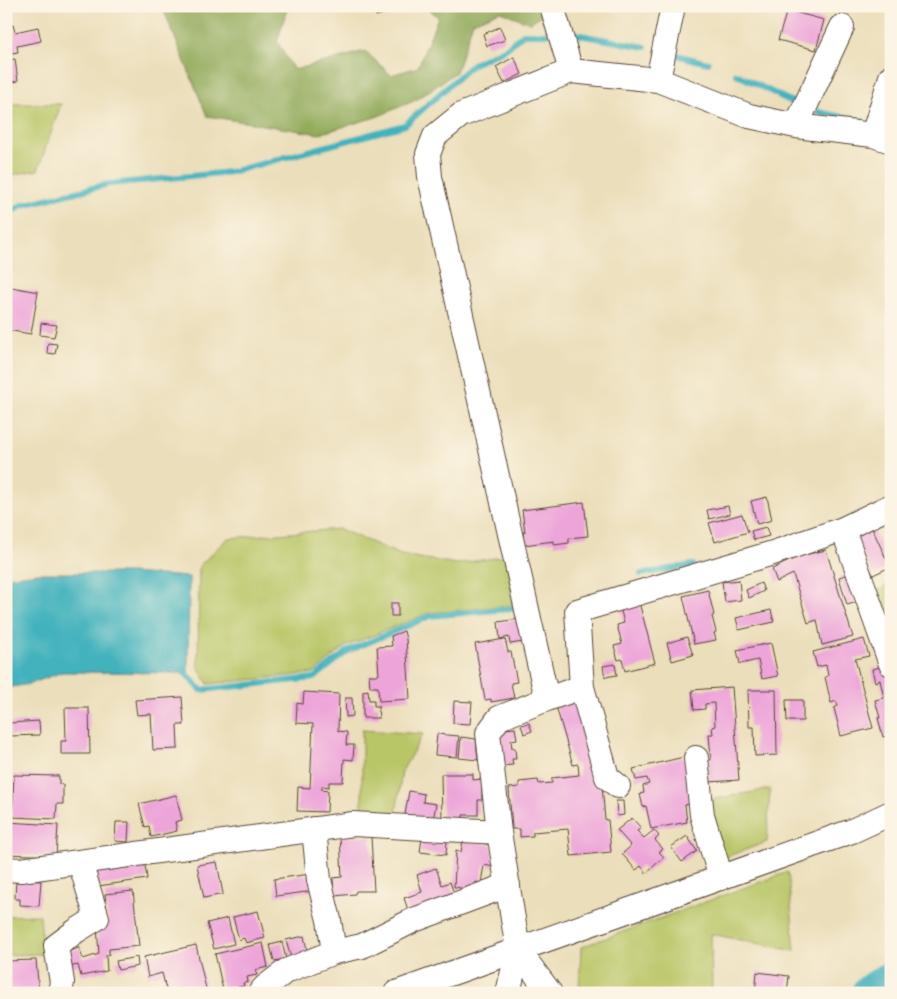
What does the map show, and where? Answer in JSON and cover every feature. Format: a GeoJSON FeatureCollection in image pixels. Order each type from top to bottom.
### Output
{"type":"FeatureCollection","features":[{"type":"Feature","properties":{"kind":"street"},"geometry":{"type":"LineString","coordinates":[[552,6],[571,71]]}},
{"type":"Feature","properties":{"kind":"street"},"geometry":{"type":"LineString","coordinates":[[658,80],[672,6]]}},
{"type":"Feature","properties":{"kind":"street"},"geometry":{"type":"LineString","coordinates":[[796,126],[842,27]]}},
{"type":"Feature","properties":{"kind":"street"},"geometry":{"type":"LineString","coordinates":[[547,699],[430,177],[428,154],[435,136],[461,115],[571,71],[658,80],[749,116],[796,126],[882,138],[891,77]]}},
{"type":"Feature","properties":{"kind":"street"},"geometry":{"type":"LineString","coordinates":[[618,786],[607,777],[582,687],[577,611],[773,553],[843,529],[891,506]]}},
{"type":"Feature","properties":{"kind":"street"},"geometry":{"type":"LineString","coordinates":[[843,529],[891,664]]}},
{"type":"Feature","properties":{"kind":"street"},"geometry":{"type":"LineString","coordinates":[[508,993],[518,950],[499,832],[488,733],[499,718],[582,687]]}},
{"type":"Feature","properties":{"kind":"street"},"geometry":{"type":"LineString","coordinates":[[696,758],[702,815],[721,878]]}},
{"type":"Feature","properties":{"kind":"street"},"geometry":{"type":"LineString","coordinates":[[396,993],[852,831],[891,813]]}},
{"type":"Feature","properties":{"kind":"street"},"geometry":{"type":"LineString","coordinates":[[6,869],[21,870],[353,824],[499,832]]}},
{"type":"Feature","properties":{"kind":"street"},"geometry":{"type":"LineString","coordinates":[[314,829],[319,880],[329,920],[334,952]]}},
{"type":"Feature","properties":{"kind":"street"},"geometry":{"type":"LineString","coordinates":[[60,993],[62,982],[56,946],[97,918],[80,862]]}},
{"type":"Feature","properties":{"kind":"street"},"geometry":{"type":"LineString","coordinates":[[260,993],[265,987],[286,972],[334,952],[362,946],[414,920],[508,884]]}},
{"type":"Feature","properties":{"kind":"street"},"geometry":{"type":"LineString","coordinates":[[518,950],[550,993]]}},
{"type":"Feature","properties":{"kind":"green space"},"geometry":{"type":"Polygon","coordinates":[[[162,6],[288,6],[277,42],[294,70],[365,51],[391,75],[418,67],[438,17],[426,6],[542,6],[544,13],[530,23],[500,11],[473,22],[456,72],[416,100],[376,117],[319,134],[207,116],[162,6]]]}},
{"type":"Feature","properties":{"kind":"green space"},"geometry":{"type":"Polygon","coordinates":[[[6,104],[61,104],[38,170],[11,175],[6,183],[6,104]]]}},
{"type":"Feature","properties":{"kind":"green space"},"geometry":{"type":"Polygon","coordinates":[[[339,529],[401,555],[456,564],[507,556],[518,605],[429,613],[346,646],[314,673],[208,684],[198,667],[199,566],[228,538],[339,529]]]}},
{"type":"Feature","properties":{"kind":"green space"},"geometry":{"type":"Polygon","coordinates":[[[891,583],[891,633],[874,593],[891,583]]]}},
{"type":"Feature","properties":{"kind":"green space"},"geometry":{"type":"Polygon","coordinates":[[[362,730],[423,734],[402,771],[396,815],[362,810],[362,730]]]}},
{"type":"Feature","properties":{"kind":"green space"},"geometry":{"type":"Polygon","coordinates":[[[770,789],[767,842],[723,858],[709,800],[770,789]]]}},
{"type":"Feature","properties":{"kind":"green space"},"geometry":{"type":"Polygon","coordinates":[[[788,872],[795,951],[711,934],[712,993],[579,992],[581,947],[788,872]]]}},
{"type":"Feature","properties":{"kind":"green space"},"geometry":{"type":"Polygon","coordinates":[[[40,915],[43,954],[6,955],[6,916],[40,915]]]}},
{"type":"Feature","properties":{"kind":"water"},"geometry":{"type":"Polygon","coordinates":[[[38,573],[130,573],[189,577],[188,673],[62,672],[30,684],[6,688],[6,577],[38,573]]]}},
{"type":"Feature","properties":{"kind":"building"},"geometry":{"type":"Polygon","coordinates":[[[364,6],[394,6],[395,11],[376,16],[374,9],[366,12],[364,6]]]}},
{"type":"Feature","properties":{"kind":"building"},"geometry":{"type":"Polygon","coordinates":[[[787,10],[824,20],[816,50],[778,40],[787,10]]]}},
{"type":"Feature","properties":{"kind":"building"},"geometry":{"type":"Polygon","coordinates":[[[13,25],[15,32],[38,27],[41,41],[17,46],[18,52],[6,54],[6,27],[13,25]]]}},
{"type":"Feature","properties":{"kind":"building"},"geometry":{"type":"Polygon","coordinates":[[[500,27],[505,40],[487,46],[483,34],[500,27]]]}},
{"type":"Feature","properties":{"kind":"building"},"geometry":{"type":"Polygon","coordinates":[[[514,57],[522,74],[504,83],[496,67],[514,57]]]}},
{"type":"Feature","properties":{"kind":"building"},"geometry":{"type":"Polygon","coordinates":[[[15,59],[18,81],[6,83],[6,60],[15,59]]]}},
{"type":"Feature","properties":{"kind":"building"},"geometry":{"type":"Polygon","coordinates":[[[6,286],[38,292],[31,334],[6,330],[6,286]]]}},
{"type":"Feature","properties":{"kind":"building"},"geometry":{"type":"Polygon","coordinates":[[[41,323],[57,325],[54,337],[40,335],[41,323]]]}},
{"type":"Feature","properties":{"kind":"building"},"geometry":{"type":"Polygon","coordinates":[[[48,343],[57,344],[55,354],[47,353],[48,343]]]}},
{"type":"Feature","properties":{"kind":"building"},"geometry":{"type":"Polygon","coordinates":[[[767,497],[772,520],[757,524],[751,501],[767,497]]]}},
{"type":"Feature","properties":{"kind":"building"},"geometry":{"type":"Polygon","coordinates":[[[584,502],[588,536],[569,538],[569,543],[554,545],[554,541],[524,545],[523,532],[525,532],[522,510],[584,502]]]}},
{"type":"Feature","properties":{"kind":"building"},"geometry":{"type":"Polygon","coordinates":[[[728,506],[730,514],[709,519],[707,510],[728,506]]]}},
{"type":"Feature","properties":{"kind":"building"},"geometry":{"type":"Polygon","coordinates":[[[742,514],[748,532],[715,542],[709,523],[742,514]]]}},
{"type":"Feature","properties":{"kind":"building"},"geometry":{"type":"Polygon","coordinates":[[[871,526],[890,567],[873,575],[854,535],[871,526]]]}},
{"type":"Feature","properties":{"kind":"building"},"geometry":{"type":"Polygon","coordinates":[[[766,527],[769,536],[754,540],[751,531],[766,527]]]}},
{"type":"Feature","properties":{"kind":"building"},"geometry":{"type":"Polygon","coordinates":[[[826,550],[853,637],[822,645],[817,620],[808,623],[793,574],[777,582],[772,569],[800,556],[826,550]]]}},
{"type":"Feature","properties":{"kind":"building"},"geometry":{"type":"Polygon","coordinates":[[[853,573],[861,601],[847,605],[839,577],[853,573]]]}},
{"type":"Feature","properties":{"kind":"building"},"geometry":{"type":"Polygon","coordinates":[[[739,580],[741,600],[725,602],[722,582],[739,580]]]}},
{"type":"Feature","properties":{"kind":"building"},"geometry":{"type":"Polygon","coordinates":[[[761,583],[764,591],[749,598],[746,590],[761,583]]]}},
{"type":"Feature","properties":{"kind":"building"},"geometry":{"type":"Polygon","coordinates":[[[708,590],[714,615],[712,616],[716,640],[694,644],[683,596],[708,590]]]}},
{"type":"Feature","properties":{"kind":"building"},"geometry":{"type":"Polygon","coordinates":[[[639,602],[655,663],[625,671],[622,659],[618,660],[614,646],[622,644],[617,625],[624,623],[620,607],[639,602]]]}},
{"type":"Feature","properties":{"kind":"building"},"geometry":{"type":"Polygon","coordinates":[[[391,603],[398,603],[398,616],[391,616],[391,603]]]}},
{"type":"Feature","properties":{"kind":"building"},"geometry":{"type":"Polygon","coordinates":[[[771,610],[774,622],[739,630],[736,618],[771,610]]]}},
{"type":"Feature","properties":{"kind":"building"},"geometry":{"type":"Polygon","coordinates":[[[519,619],[523,642],[510,644],[509,637],[500,639],[498,622],[519,619]]]}},
{"type":"Feature","properties":{"kind":"building"},"geometry":{"type":"Polygon","coordinates":[[[404,631],[410,699],[379,701],[378,687],[370,687],[369,675],[379,675],[377,647],[392,646],[391,636],[404,631]]]}},
{"type":"Feature","properties":{"kind":"building"},"geometry":{"type":"Polygon","coordinates":[[[687,637],[693,655],[672,661],[667,643],[687,637]]]}},
{"type":"Feature","properties":{"kind":"building"},"geometry":{"type":"Polygon","coordinates":[[[505,639],[508,652],[511,652],[517,682],[511,683],[514,698],[491,702],[491,699],[485,700],[475,644],[505,639]]]}},
{"type":"Feature","properties":{"kind":"building"},"geometry":{"type":"Polygon","coordinates":[[[864,639],[869,656],[855,659],[873,728],[841,736],[834,708],[838,706],[836,701],[831,703],[825,677],[828,676],[826,665],[817,667],[813,652],[864,639]]]}},
{"type":"Feature","properties":{"kind":"building"},"geometry":{"type":"Polygon","coordinates":[[[771,643],[778,676],[762,679],[758,660],[740,664],[737,650],[771,643]]]}},
{"type":"Feature","properties":{"kind":"building"},"geometry":{"type":"Polygon","coordinates":[[[615,664],[617,675],[605,677],[603,666],[615,664]]]}},
{"type":"Feature","properties":{"kind":"building"},"geometry":{"type":"Polygon","coordinates":[[[885,666],[891,690],[891,735],[883,737],[875,700],[884,698],[880,680],[875,682],[872,669],[885,666]]]}},
{"type":"Feature","properties":{"kind":"building"},"geometry":{"type":"Polygon","coordinates":[[[732,687],[739,780],[709,782],[708,760],[711,760],[709,734],[713,734],[712,727],[715,726],[714,703],[705,704],[705,709],[694,710],[692,690],[732,687]]]}},
{"type":"Feature","properties":{"kind":"building"},"geometry":{"type":"Polygon","coordinates":[[[368,690],[369,700],[374,700],[374,706],[378,706],[379,718],[363,718],[363,691],[368,690]]]}},
{"type":"Feature","properties":{"kind":"building"},"geometry":{"type":"Polygon","coordinates":[[[748,690],[776,690],[777,755],[755,756],[754,727],[749,727],[748,690]]]}},
{"type":"Feature","properties":{"kind":"building"},"geometry":{"type":"Polygon","coordinates":[[[304,692],[339,694],[338,731],[347,732],[346,745],[354,745],[353,760],[344,759],[343,782],[329,782],[329,787],[322,786],[322,790],[328,791],[327,812],[297,811],[298,787],[310,788],[313,724],[296,723],[297,703],[303,704],[304,692]]]}},
{"type":"Feature","properties":{"kind":"building"},"geometry":{"type":"Polygon","coordinates":[[[182,697],[184,725],[177,725],[178,749],[153,750],[151,714],[137,715],[135,700],[182,697]]]}},
{"type":"Feature","properties":{"kind":"building"},"geometry":{"type":"Polygon","coordinates":[[[345,698],[352,698],[353,716],[346,717],[345,698]]]}},
{"type":"Feature","properties":{"kind":"building"},"geometry":{"type":"Polygon","coordinates":[[[577,699],[602,784],[605,820],[608,820],[611,852],[571,856],[568,829],[533,832],[533,836],[520,837],[520,829],[512,829],[509,788],[519,787],[519,782],[538,780],[539,784],[552,783],[552,778],[579,775],[578,764],[573,765],[556,706],[577,699]]]}},
{"type":"Feature","properties":{"kind":"building"},"geometry":{"type":"Polygon","coordinates":[[[786,700],[803,700],[803,721],[787,721],[786,700]]]}},
{"type":"Feature","properties":{"kind":"building"},"geometry":{"type":"Polygon","coordinates":[[[454,701],[472,702],[470,724],[453,723],[454,701]]]}},
{"type":"Feature","properties":{"kind":"building"},"geometry":{"type":"Polygon","coordinates":[[[65,708],[89,708],[90,754],[61,754],[61,741],[66,741],[65,708]]]}},
{"type":"Feature","properties":{"kind":"building"},"geometry":{"type":"Polygon","coordinates":[[[39,721],[40,735],[10,736],[10,723],[39,721]]]}},
{"type":"Feature","properties":{"kind":"building"},"geometry":{"type":"Polygon","coordinates":[[[529,723],[532,731],[524,734],[521,725],[529,723]]]}},
{"type":"Feature","properties":{"kind":"building"},"geometry":{"type":"Polygon","coordinates":[[[515,728],[517,739],[511,740],[512,748],[515,748],[516,759],[512,759],[513,765],[501,766],[498,737],[505,729],[515,728]]]}},
{"type":"Feature","properties":{"kind":"building"},"geometry":{"type":"Polygon","coordinates":[[[437,734],[459,736],[457,757],[435,755],[437,734]]]}},
{"type":"Feature","properties":{"kind":"building"},"geometry":{"type":"Polygon","coordinates":[[[461,737],[476,739],[478,760],[459,758],[461,737]]]}},
{"type":"Feature","properties":{"kind":"building"},"geometry":{"type":"Polygon","coordinates":[[[684,757],[689,775],[692,803],[685,805],[687,822],[651,829],[646,806],[643,807],[640,794],[644,793],[643,786],[649,784],[647,778],[636,780],[633,769],[684,757]]]}},
{"type":"Feature","properties":{"kind":"building"},"geometry":{"type":"Polygon","coordinates":[[[441,774],[473,774],[473,780],[482,779],[482,800],[478,800],[478,815],[463,815],[463,820],[442,820],[441,774]]]}},
{"type":"Feature","properties":{"kind":"building"},"geometry":{"type":"Polygon","coordinates":[[[14,775],[59,776],[59,784],[63,785],[63,804],[57,804],[56,819],[12,817],[14,775]]]}},
{"type":"Feature","properties":{"kind":"building"},"geometry":{"type":"Polygon","coordinates":[[[409,791],[424,794],[423,802],[436,804],[433,820],[405,815],[409,791]]]}},
{"type":"Feature","properties":{"kind":"building"},"geometry":{"type":"Polygon","coordinates":[[[176,795],[182,820],[175,822],[177,831],[151,837],[149,826],[145,827],[139,804],[176,795]]]}},
{"type":"Feature","properties":{"kind":"building"},"geometry":{"type":"Polygon","coordinates":[[[616,801],[623,801],[624,815],[617,816],[616,801]]]}},
{"type":"Feature","properties":{"kind":"building"},"geometry":{"type":"Polygon","coordinates":[[[632,818],[641,828],[637,831],[644,838],[654,830],[659,836],[655,840],[663,849],[659,852],[664,857],[646,873],[641,866],[636,870],[622,854],[631,846],[617,830],[632,818]]]}},
{"type":"Feature","properties":{"kind":"building"},"geometry":{"type":"Polygon","coordinates":[[[6,822],[58,825],[56,856],[6,854],[6,822]]]}},
{"type":"Feature","properties":{"kind":"building"},"geometry":{"type":"Polygon","coordinates":[[[116,822],[129,822],[128,842],[115,841],[116,822]]]}},
{"type":"Feature","properties":{"kind":"building"},"geometry":{"type":"Polygon","coordinates":[[[371,836],[374,891],[356,891],[355,894],[334,896],[333,878],[342,877],[340,837],[371,836]]]}},
{"type":"Feature","properties":{"kind":"building"},"geometry":{"type":"Polygon","coordinates":[[[687,836],[697,851],[682,862],[671,847],[687,836]]]}},
{"type":"Feature","properties":{"kind":"building"},"geometry":{"type":"Polygon","coordinates":[[[422,838],[447,841],[446,855],[420,852],[422,838]]]}},
{"type":"Feature","properties":{"kind":"building"},"geometry":{"type":"Polygon","coordinates":[[[463,840],[492,845],[494,867],[484,865],[481,883],[476,882],[475,890],[454,887],[456,851],[461,852],[463,840]]]}},
{"type":"Feature","properties":{"kind":"building"},"geometry":{"type":"Polygon","coordinates":[[[217,862],[223,894],[204,898],[197,865],[217,862]]]}},
{"type":"Feature","properties":{"kind":"building"},"geometry":{"type":"Polygon","coordinates":[[[145,865],[147,879],[98,886],[96,871],[145,865]]]}},
{"type":"Feature","properties":{"kind":"building"},"geometry":{"type":"Polygon","coordinates":[[[436,868],[442,885],[450,882],[455,896],[409,913],[404,898],[422,892],[417,875],[436,868]]]}},
{"type":"Feature","properties":{"kind":"building"},"geometry":{"type":"Polygon","coordinates":[[[311,874],[313,891],[276,896],[274,879],[311,874]]]}},
{"type":"Feature","properties":{"kind":"building"},"geometry":{"type":"Polygon","coordinates":[[[16,880],[41,881],[39,906],[20,905],[20,899],[15,899],[16,880]]]}},
{"type":"Feature","properties":{"kind":"building"},"geometry":{"type":"Polygon","coordinates":[[[133,891],[139,946],[109,949],[109,955],[106,955],[107,971],[81,976],[78,965],[69,967],[66,952],[79,948],[83,959],[99,954],[97,926],[108,924],[105,894],[133,891]]]}},
{"type":"Feature","properties":{"kind":"building"},"geometry":{"type":"Polygon","coordinates":[[[258,911],[265,938],[246,943],[244,938],[239,940],[233,917],[258,911]]]}},
{"type":"Feature","properties":{"kind":"building"},"geometry":{"type":"Polygon","coordinates":[[[228,918],[234,944],[214,949],[207,923],[228,918]]]}},
{"type":"Feature","properties":{"kind":"building"},"geometry":{"type":"Polygon","coordinates":[[[304,936],[308,954],[291,958],[286,940],[304,936]]]}},
{"type":"Feature","properties":{"kind":"building"},"geometry":{"type":"Polygon","coordinates":[[[282,942],[286,959],[274,961],[270,945],[282,942]]]}},
{"type":"Feature","properties":{"kind":"building"},"geometry":{"type":"Polygon","coordinates":[[[263,943],[268,967],[255,970],[257,975],[247,977],[248,982],[243,983],[244,986],[223,990],[215,954],[263,943]]]}},
{"type":"Feature","properties":{"kind":"building"},"geometry":{"type":"Polygon","coordinates":[[[196,945],[207,993],[167,993],[162,973],[148,977],[144,957],[196,945]]]}},
{"type":"Feature","properties":{"kind":"building"},"geometry":{"type":"Polygon","coordinates":[[[137,957],[138,966],[118,970],[116,961],[137,957]]]}},
{"type":"Feature","properties":{"kind":"building"},"geometry":{"type":"Polygon","coordinates":[[[36,960],[39,993],[6,993],[6,961],[36,960]]]}},
{"type":"Feature","properties":{"kind":"building"},"geometry":{"type":"Polygon","coordinates":[[[757,972],[789,976],[787,993],[755,993],[757,972]]]}},
{"type":"Feature","properties":{"kind":"waterway"},"geometry":{"type":"LineString","coordinates":[[6,219],[10,213],[22,205],[109,184],[231,172],[405,125],[473,64],[507,48],[523,34],[546,34]]}},
{"type":"Feature","properties":{"kind":"waterway"},"geometry":{"type":"LineString","coordinates":[[574,34],[645,47]]}},
{"type":"Feature","properties":{"kind":"waterway"},"geometry":{"type":"LineString","coordinates":[[676,55],[708,63]]}},
{"type":"Feature","properties":{"kind":"waterway"},"geometry":{"type":"LineString","coordinates":[[736,74],[794,103]]}},
{"type":"Feature","properties":{"kind":"waterway"},"geometry":{"type":"LineString","coordinates":[[818,112],[863,121]]}},
{"type":"Feature","properties":{"kind":"waterway"},"geometry":{"type":"LineString","coordinates":[[641,574],[693,565]]}},
{"type":"Feature","properties":{"kind":"waterway"},"geometry":{"type":"LineString","coordinates":[[180,667],[201,690],[314,678],[348,651],[430,616],[518,608]]}},
{"type":"Feature","properties":{"kind":"waterway"},"geometry":{"type":"LineString","coordinates":[[869,993],[891,979]]}}]}
